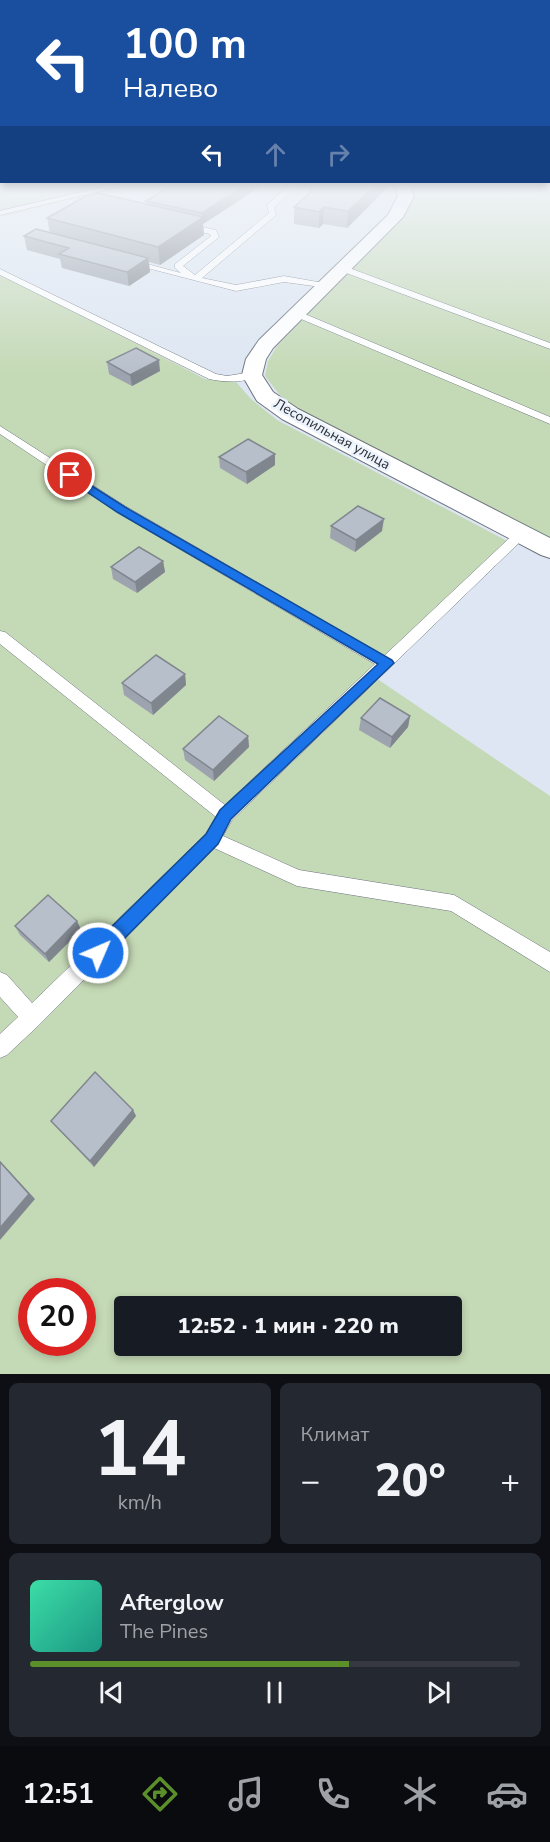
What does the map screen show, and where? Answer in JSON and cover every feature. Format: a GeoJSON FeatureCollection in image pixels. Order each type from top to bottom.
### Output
{"type":"FeatureCollection","features":[{"type":"Feature","properties":{"kind":"street"},"geometry":{"type":"LineString","coordinates":[[252,375],[256,359],[266,344],[365,247]]}},
{"type":"Feature","properties":{"kind":"street","name":"Лесопильная улица"},"geometry":{"type":"LineString","coordinates":[[252,375],[265,396],[290,414],[550,549]]}},
{"type":"Feature","properties":{"kind":"lane"},"geometry":{"type":"LineString","coordinates":[[195,279],[178,266],[201,247]]}},
{"type":"Feature","properties":{"kind":"lane"},"geometry":{"type":"LineString","coordinates":[[195,279],[234,247]]}},
{"type":"Feature","properties":{"kind":"lane"},"geometry":{"type":"LineString","coordinates":[[126,261],[236,288],[284,279],[326,286]]}},
{"type":"Feature","properties":{"kind":"lane"},"geometry":{"type":"LineString","coordinates":[[344,269],[550,346]]}},
{"type":"Feature","properties":{"kind":"lane"},"geometry":{"type":"LineString","coordinates":[[0,272],[213,377],[227,379],[252,375]]}},
{"type":"Feature","properties":{"kind":"lane"},"geometry":{"type":"LineString","coordinates":[[297,314],[550,422]]}},
{"type":"Feature","properties":{"kind":"lane"},"geometry":{"type":"LineString","coordinates":[[0,429],[121,509],[387,663]]}},
{"type":"Feature","properties":{"kind":"lane"},"geometry":{"type":"LineString","coordinates":[[0,1048],[212,839],[226,814],[521,534]]}},
{"type":"Feature","properties":{"kind":"lane"},"geometry":{"type":"LineString","coordinates":[[0,636],[226,814]]}},
{"type":"Feature","properties":{"kind":"lane"},"geometry":{"type":"LineString","coordinates":[[212,839],[297,878],[454,903],[550,963]]}},
{"type":"Feature","properties":{"kind":"lane"},"geometry":{"type":"LineString","coordinates":[[0,982],[32,1018]]}},
{"type":"Feature","properties":{"kind":"green space"},"geometry":{"type":"Polygon","coordinates":[[[374,247],[550,247],[550,538],[298,409],[279,394],[265,376],[268,361],[277,346],[374,247]]]}},
{"type":"Feature","properties":{"kind":"green space"},"geometry":{"type":"Polygon","coordinates":[[[0,272],[205,379],[236,382],[251,399],[277,420],[509,542],[367,672],[550,796],[550,1374],[0,1374],[0,272]]]}},
{"type":"Feature","properties":{"kind":"building"},"geometry":{"type":"Polygon","coordinates":[[[66,247],[106,247],[148,258],[127,272],[59,254],[69,248],[66,247]]]}},
{"type":"Feature","properties":{"kind":"building"},"geometry":{"type":"Polygon","coordinates":[[[136,348],[159,360],[130,375],[107,362],[136,348]]]}},
{"type":"Feature","properties":{"kind":"building"},"geometry":{"type":"Polygon","coordinates":[[[248,439],[275,454],[246,472],[219,457],[248,439]]]}},
{"type":"Feature","properties":{"kind":"building"},"geometry":{"type":"Polygon","coordinates":[[[358,506],[384,519],[356,540],[331,526],[358,506]]]}},
{"type":"Feature","properties":{"kind":"building"},"geometry":{"type":"Polygon","coordinates":[[[139,547],[163,561],[135,582],[111,567],[139,547]]]}},
{"type":"Feature","properties":{"kind":"building"},"geometry":{"type":"Polygon","coordinates":[[[156,655],[185,674],[151,703],[122,683],[156,655]]]}},
{"type":"Feature","properties":{"kind":"building"},"geometry":{"type":"Polygon","coordinates":[[[380,698],[410,716],[392,737],[361,718],[380,698]]]}},
{"type":"Feature","properties":{"kind":"building"},"geometry":{"type":"Polygon","coordinates":[[[219,716],[248,736],[213,770],[183,749],[219,716]]]}},
{"type":"Feature","properties":{"kind":"building"},"geometry":{"type":"Polygon","coordinates":[[[48,895],[77,921],[45,954],[15,926],[48,895]]]}},
{"type":"Feature","properties":{"kind":"building"},"geometry":{"type":"Polygon","coordinates":[[[95,1072],[133,1110],[90,1161],[51,1121],[95,1072]]]}},
{"type":"Feature","properties":{"kind":"building"},"geometry":{"type":"Polygon","coordinates":[[[0,1162],[29,1194],[0,1228],[0,1162]]]}},
{"type":"Feature","properties":{"kind":"route"},"geometry":{"type":"LineString","coordinates":[[70,475],[121,509],[387,663],[226,814],[212,839],[98,953]]}}]}
